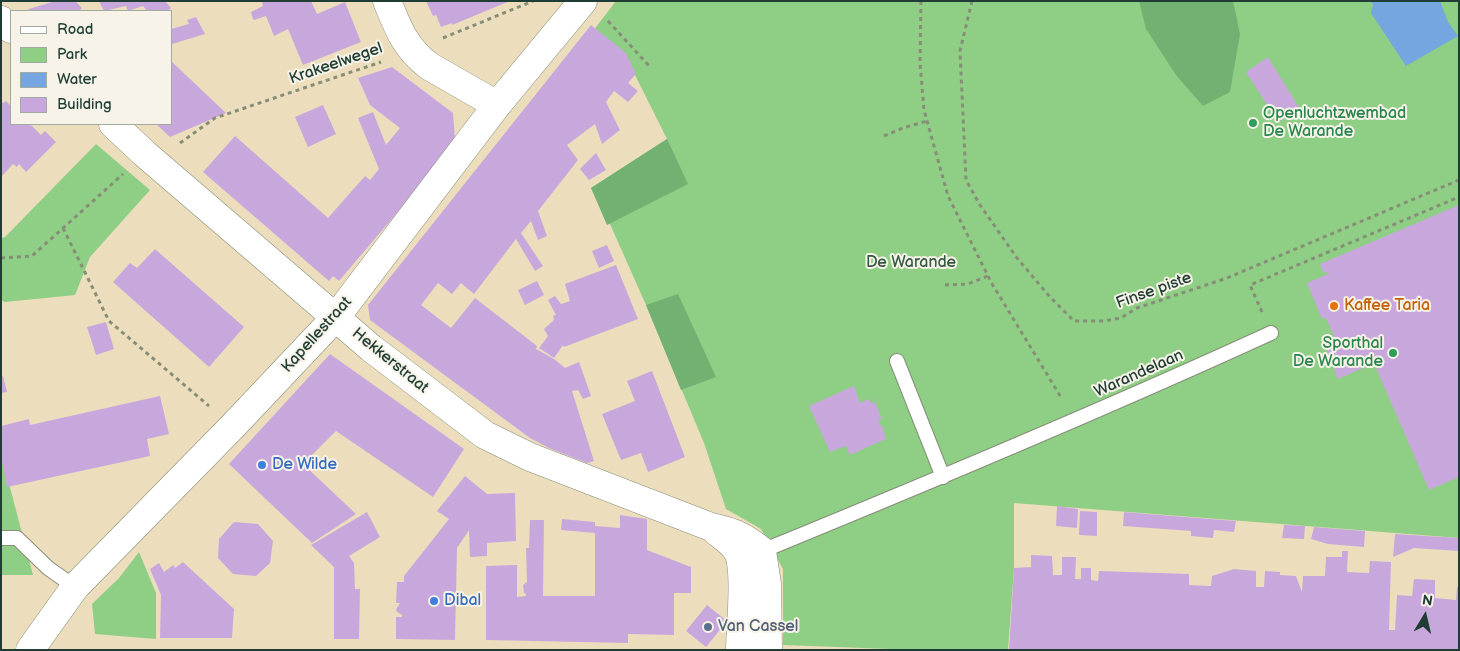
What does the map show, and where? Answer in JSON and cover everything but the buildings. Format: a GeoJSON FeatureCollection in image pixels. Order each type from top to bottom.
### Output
{"type":"FeatureCollection","features":[{"type":"Feature","properties":{"kind":"street"},"geometry":{"type":"LineString","coordinates":[[387,1],[401,34],[412,51],[429,66],[497,105]]}},
{"type":"Feature","properties":{"kind":"street","name":"Kapellestraat"},"geometry":{"type":"LineString","coordinates":[[30,650],[75,587],[233,426],[336,317],[497,105],[593,8]]}},
{"type":"Feature","properties":{"kind":"street","name":"Hekkerstraat"},"geometry":{"type":"LineString","coordinates":[[114,125],[371,348],[485,436],[530,457],[711,527],[745,538],[762,551]]}},
{"type":"Feature","properties":{"kind":"street","name":"Hekkerstraat"},"geometry":{"type":"LineString","coordinates":[[711,527],[737,550],[741,561],[740,650]]}},
{"type":"Feature","properties":{"kind":"street"},"geometry":{"type":"LineString","coordinates":[[762,551],[767,584],[768,650]]}},
{"type":"Feature","properties":{"kind":"lane","name":"Warandelaan"},"geometry":{"type":"LineString","coordinates":[[762,551],[1076,421],[1271,333]]}},
{"type":"Feature","properties":{"kind":"lane"},"geometry":{"type":"LineString","coordinates":[[897,361],[943,477]]}},
{"type":"Feature","properties":{"kind":"lane"},"geometry":{"type":"LineString","coordinates":[[1,538],[18,538],[48,568],[75,587]]}},
{"type":"Feature","properties":{"kind":"path","name":"Krakeelwegel"},"geometry":{"type":"LineString","coordinates":[[1,258],[32,256],[63,228],[150,158],[215,118],[412,51],[533,1]]}},
{"type":"Feature","properties":{"kind":"path"},"geometry":{"type":"LineString","coordinates":[[921,1],[920,63],[924,110],[948,196],[988,276],[1076,421]]}},
{"type":"Feature","properties":{"kind":"path","name":"Finse piste"},"geometry":{"type":"LineString","coordinates":[[972,1],[960,51],[966,180],[980,206],[1017,258],[1050,297],[1074,320],[1104,321],[1121,318],[1137,308],[1227,278],[1459,180]]}},
{"type":"Feature","properties":{"kind":"path"},"geometry":{"type":"LineString","coordinates":[[593,8],[651,68]]}},
{"type":"Feature","properties":{"kind":"path"},"geometry":{"type":"LineString","coordinates":[[884,136],[927,121]]}},
{"type":"Feature","properties":{"kind":"path"},"geometry":{"type":"LineString","coordinates":[[1271,333],[1250,285],[1459,197]]}},
{"type":"Feature","properties":{"kind":"path"},"geometry":{"type":"LineString","coordinates":[[63,228],[109,321],[233,426]]}},
{"type":"Feature","properties":{"kind":"path"},"geometry":{"type":"LineString","coordinates":[[945,285],[968,284],[988,276]]}},
{"type":"Feature","properties":{"kind":"green space","name":"De Warande"},"geometry":{"type":"Polygon","coordinates":[[[616,1],[1459,1],[1459,538],[1014,503],[1014,568],[1008,650],[917,650],[783,645],[783,569],[761,529],[726,509],[704,443],[646,305],[610,224],[591,188],[667,139],[628,61],[593,31],[616,1]]]}},
{"type":"Feature","properties":{"kind":"green space"},"geometry":{"type":"Polygon","coordinates":[[[1139,1],[1233,1],[1240,34],[1230,92],[1203,106],[1176,75],[1146,29],[1139,1]]]}},
{"type":"Feature","properties":{"kind":"green space"},"geometry":{"type":"Polygon","coordinates":[[[667,139],[688,184],[607,225],[591,188],[667,139]]]}},
{"type":"Feature","properties":{"kind":"green space"},"geometry":{"type":"Polygon","coordinates":[[[96,144],[150,190],[90,257],[75,295],[5,302],[1,300],[1,238],[5,237],[96,144]]]}},
{"type":"Feature","properties":{"kind":"green space"},"geometry":{"type":"Polygon","coordinates":[[[678,294],[716,377],[681,390],[646,305],[678,294]]]}},
{"type":"Feature","properties":{"kind":"green space"},"geometry":{"type":"Polygon","coordinates":[[[1,453],[33,575],[1,575],[1,453]]]}},
{"type":"Feature","properties":{"kind":"green space"},"geometry":{"type":"Polygon","coordinates":[[[139,552],[156,593],[156,639],[95,634],[92,604],[119,578],[139,552]]]}},
{"type":"Feature","properties":{"kind":"water"},"geometry":{"type":"Polygon","coordinates":[[[1370,1],[1440,1],[1448,22],[1458,36],[1406,66],[1371,13],[1373,4],[1370,1]]]}},
{"type":"Feature","properties":{"kind":"place","name":"Openluchtzwembad De Warande"},"geometry":{"type":"Point","coordinates":[1253,123]}},
{"type":"Feature","properties":{"kind":"place","name":"Kaffee Taria"},"geometry":{"type":"Point","coordinates":[1334,306]}},
{"type":"Feature","properties":{"kind":"place","name":"Sporthal De Warande"},"geometry":{"type":"Point","coordinates":[1393,353]}},
{"type":"Feature","properties":{"kind":"place","name":"De Wilde"},"geometry":{"type":"Point","coordinates":[262,465]}},
{"type":"Feature","properties":{"kind":"place","name":"Dibal"},"geometry":{"type":"Point","coordinates":[434,601]}},
{"type":"Feature","properties":{"kind":"place","name":"Van Cassel"},"geometry":{"type":"Point","coordinates":[708,627]}}]}
